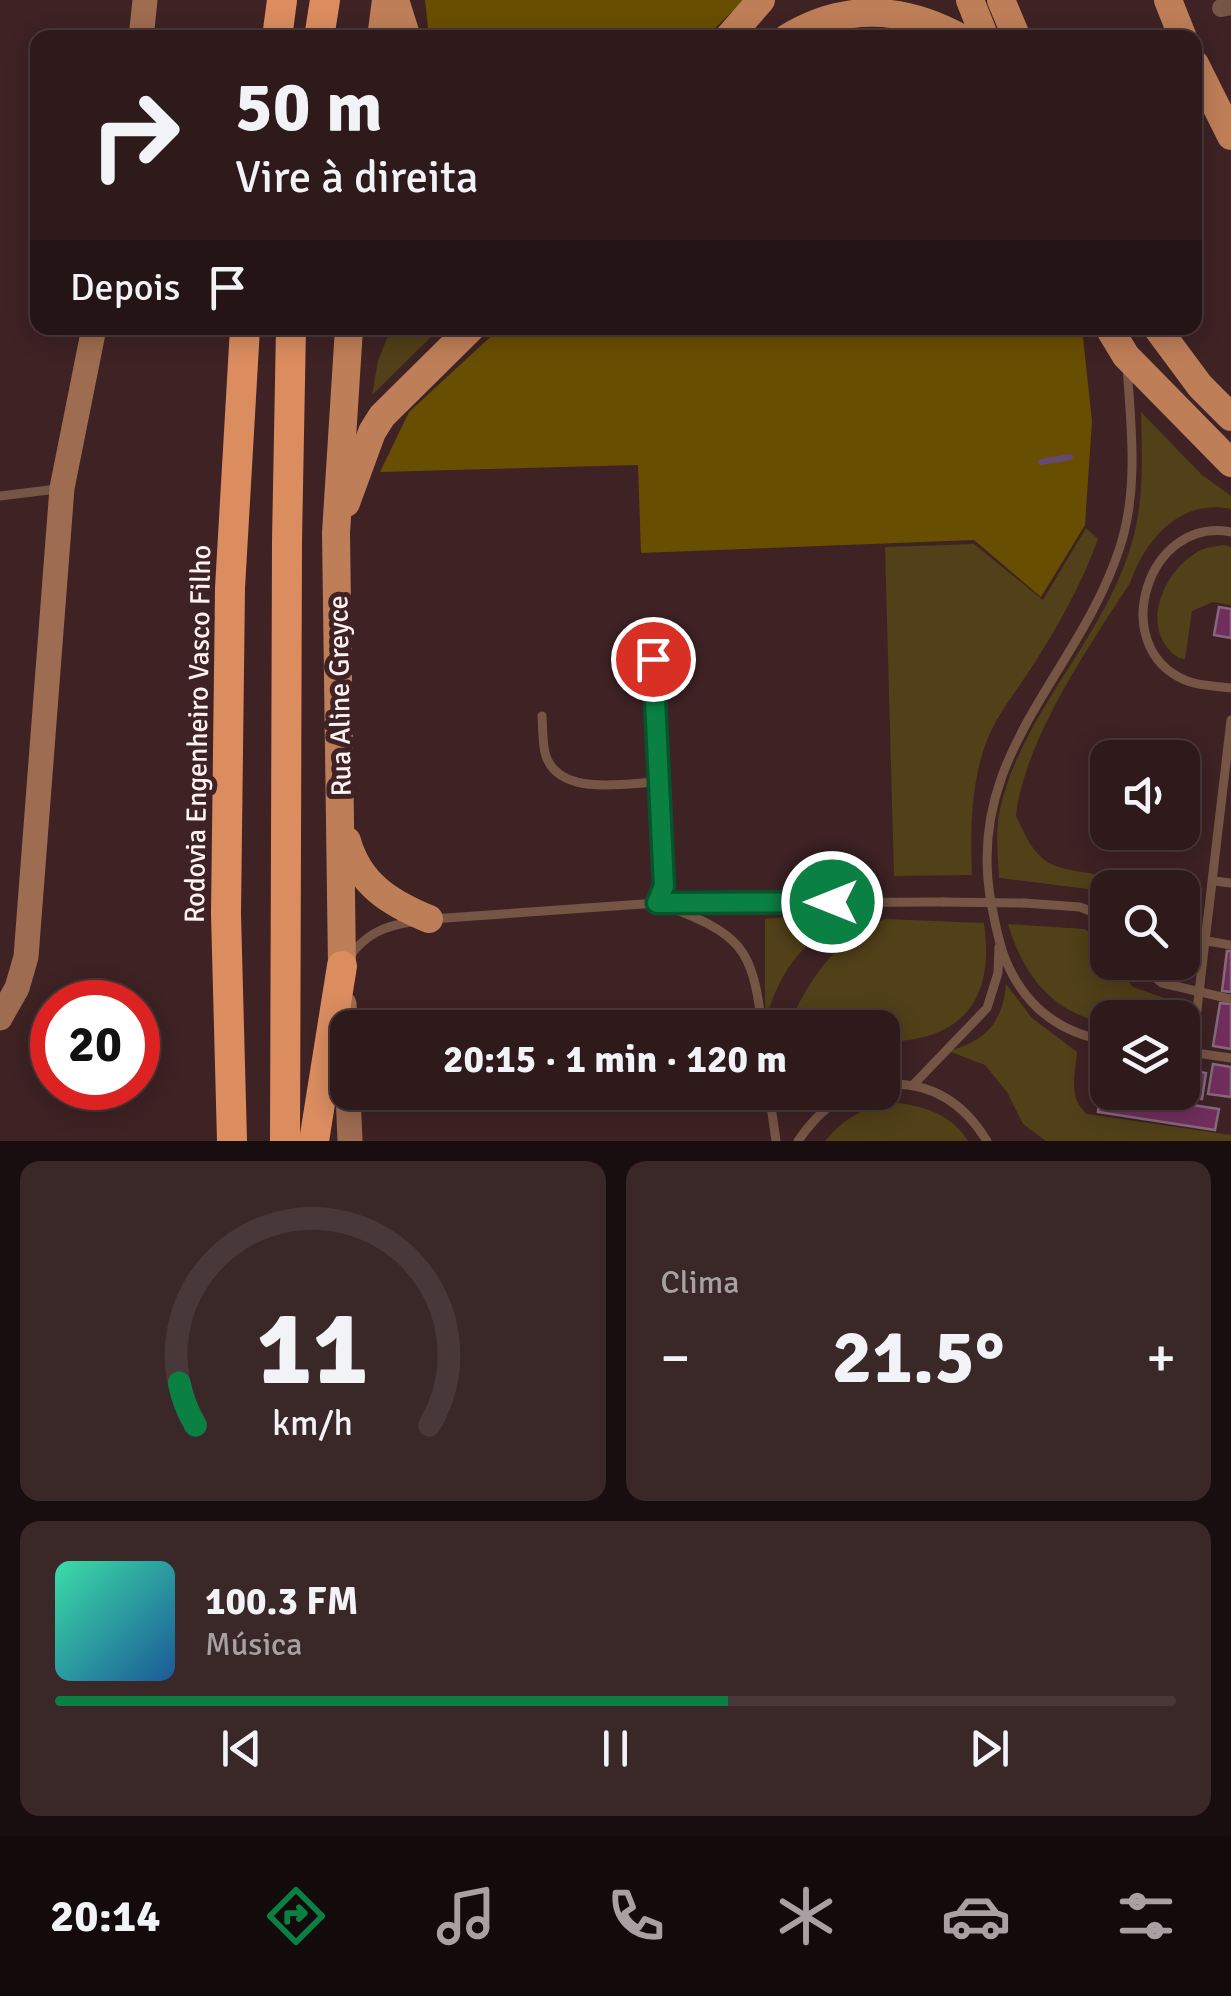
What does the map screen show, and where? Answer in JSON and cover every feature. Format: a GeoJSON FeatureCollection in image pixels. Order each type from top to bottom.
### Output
{"type":"FeatureCollection","features":[{"type":"Feature","properties":{"kind":"highway"},"geometry":{"type":"LineString","coordinates":[[277,30],[280,0]]}},
{"type":"Feature","properties":{"kind":"highway"},"geometry":{"type":"LineString","coordinates":[[320,30],[325,0]]}},
{"type":"Feature","properties":{"kind":"highway","name":"Rodovia Engenheiro Vasco Filho"},"geometry":{"type":"LineString","coordinates":[[232,1141],[228,986],[230,588],[245,335]]}},
{"type":"Feature","properties":{"kind":"highway"},"geometry":{"type":"LineString","coordinates":[[285,1141],[286,541],[291,335]]}},
{"type":"Feature","properties":{"kind":"highway"},"geometry":{"type":"LineString","coordinates":[[314,1141],[342,966]]}},
{"type":"Feature","properties":{"kind":"highway"},"geometry":{"type":"LineString","coordinates":[[214,1141],[228,986]]}},
{"type":"Feature","properties":{"kind":"main road"},"geometry":{"type":"LineString","coordinates":[[382,30],[386,0]]}},
{"type":"Feature","properties":{"kind":"main road"},"geometry":{"type":"LineString","coordinates":[[394,0],[404,30]]}},
{"type":"Feature","properties":{"kind":"main road"},"geometry":{"type":"LineString","coordinates":[[735,30],[761,0]]}},
{"type":"Feature","properties":{"kind":"main road"},"geometry":{"type":"LineString","coordinates":[[970,0],[981,30]]}},
{"type":"Feature","properties":{"kind":"main road"},"geometry":{"type":"LineString","coordinates":[[1001,0],[1014,30]]}},
{"type":"Feature","properties":{"kind":"main road"},"geometry":{"type":"LineString","coordinates":[[1168,0],[1180,30]]}},
{"type":"Feature","properties":{"kind":"main road"},"geometry":{"type":"LineString","coordinates":[[805,30],[830,18],[862,12],[898,12],[944,30]]}},
{"type":"Feature","properties":{"kind":"main road"},"geometry":{"type":"LineString","coordinates":[[1202,78],[1231,136]]}},
{"type":"Feature","properties":{"kind":"main road","name":"Rua Aline Greyce"},"geometry":{"type":"LineString","coordinates":[[342,966],[336,533],[349,335]]}},
{"type":"Feature","properties":{"kind":"main road"},"geometry":{"type":"LineString","coordinates":[[336,533],[367,444],[382,416],[464,335]]}},
{"type":"Feature","properties":{"kind":"main road"},"geometry":{"type":"LineString","coordinates":[[1114,335],[1126,356],[1231,463]]}},
{"type":"Feature","properties":{"kind":"main road"},"geometry":{"type":"LineString","coordinates":[[1162,335],[1200,386],[1231,418]]}},
{"type":"Feature","properties":{"kind":"main road"},"geometry":{"type":"LineString","coordinates":[[341,821],[350,850],[372,888],[396,906],[429,919]]}},
{"type":"Feature","properties":{"kind":"street"},"geometry":{"type":"LineString","coordinates":[[142,30],[145,0]]}},
{"type":"Feature","properties":{"kind":"street"},"geometry":{"type":"LineString","coordinates":[[0,1017],[17,988],[26,957],[62,488],[93,335]]}},
{"type":"Feature","properties":{"kind":"street","name":"Rua Aline Greyce"},"geometry":{"type":"LineString","coordinates":[[342,966],[345,1010]]}},
{"type":"Feature","properties":{"kind":"street"},"geometry":{"type":"LineString","coordinates":[[349,1110],[350,1141]]}},
{"type":"Feature","properties":{"kind":"lane"},"geometry":{"type":"LineString","coordinates":[[914,1084],[987,1008],[998,973],[1000,944],[985,857],[989,815],[1018,740],[1096,602],[1121,545],[1130,507],[1132,468],[1126,356]]}},
{"type":"Feature","properties":{"kind":"lane"},"geometry":{"type":"LineString","coordinates":[[0,496],[62,488]]}},
{"type":"Feature","properties":{"kind":"lane"},"geometry":{"type":"LineString","coordinates":[[1231,532],[1202,532],[1182,541],[1166,555],[1152,572],[1143,610],[1152,649],[1165,666],[1183,680],[1231,688]]}},
{"type":"Feature","properties":{"kind":"lane"},"geometry":{"type":"LineString","coordinates":[[653,659],[664,886],[657,903]]}},
{"type":"Feature","properties":{"kind":"lane"},"geometry":{"type":"LineString","coordinates":[[542,716],[546,756],[556,771],[574,784],[659,782]]}},
{"type":"Feature","properties":{"kind":"lane"},"geometry":{"type":"LineString","coordinates":[[1199,1000],[1226,812],[1231,720]]}},
{"type":"Feature","properties":{"kind":"lane"},"geometry":{"type":"LineString","coordinates":[[1214,880],[1231,883]]}},
{"type":"Feature","properties":{"kind":"lane"},"geometry":{"type":"LineString","coordinates":[[657,903],[722,931],[740,949],[750,962],[759,1010]]}},
{"type":"Feature","properties":{"kind":"lane"},"geometry":{"type":"LineString","coordinates":[[342,966],[372,933],[394,924],[429,919],[657,903],[1024,903],[1090,911]]}},
{"type":"Feature","properties":{"kind":"lane"},"geometry":{"type":"LineString","coordinates":[[1206,941],[1231,945]]}},
{"type":"Feature","properties":{"kind":"lane"},"geometry":{"type":"LineString","coordinates":[[1000,944],[1021,992],[1034,1007],[1068,1030],[1090,1036]]}},
{"type":"Feature","properties":{"kind":"lane"},"geometry":{"type":"LineString","coordinates":[[1158,980],[1231,999]]}},
{"type":"Feature","properties":{"kind":"lane"},"geometry":{"type":"LineString","coordinates":[[1200,1054],[1231,1058]]}},
{"type":"Feature","properties":{"kind":"lane"},"geometry":{"type":"LineString","coordinates":[[900,1084],[914,1084],[942,1094],[966,1112],[987,1141]]}},
{"type":"Feature","properties":{"kind":"lane"},"geometry":{"type":"LineString","coordinates":[[772,1110],[776,1141]]}},
{"type":"Feature","properties":{"kind":"lane"},"geometry":{"type":"LineString","coordinates":[[798,1141],[825,1110]]}},
{"type":"Feature","properties":{"kind":"shaded area"},"geometry":{"type":"Polygon","coordinates":[[[425,0],[744,0],[713,30],[428,30],[425,0]]]}},
{"type":"Feature","properties":{"kind":"shaded area"},"geometry":{"type":"Polygon","coordinates":[[[388,335],[433,335],[372,395],[378,361],[388,335]]]}},
{"type":"Feature","properties":{"kind":"shaded area"},"geometry":{"type":"Polygon","coordinates":[[[492,335],[1083,335],[1092,421],[1085,525],[1041,597],[974,540],[641,553],[638,465],[380,472],[409,412],[492,335]]]}},
{"type":"Feature","properties":{"kind":"shaded area"},"geometry":{"type":"Polygon","coordinates":[[[1141,412],[1201,474],[1231,496],[1231,509],[1196,510],[1181,516],[1155,538],[1061,695],[1031,757],[1016,816],[1041,857],[1059,867],[1090,874],[1090,890],[999,878],[998,818],[1011,773],[1122,571],[1137,520],[1141,412]]]}},
{"type":"Feature","properties":{"kind":"shaded area"},"geometry":{"type":"Polygon","coordinates":[[[1086,528],[1098,539],[1084,573],[986,743],[973,808],[972,875],[894,876],[885,547],[974,544],[1043,600],[1086,528]]]}},
{"type":"Feature","properties":{"kind":"shaded area"},"geometry":{"type":"Polygon","coordinates":[[[1231,547],[1231,605],[1213,602],[1192,611],[1185,659],[1179,658],[1159,632],[1157,617],[1166,585],[1187,559],[1204,549],[1231,547]]]}},
{"type":"Feature","properties":{"kind":"shaded area"},"geometry":{"type":"Polygon","coordinates":[[[847,912],[795,959],[769,1010],[765,1010],[765,919],[847,912]]]}},
{"type":"Feature","properties":{"kind":"shaded area"},"geometry":{"type":"Polygon","coordinates":[[[886,919],[984,923],[984,974],[978,995],[967,1011],[934,1034],[900,1041],[900,1010],[796,1010],[826,962],[868,927],[886,919]]]}},
{"type":"Feature","properties":{"kind":"shaded area"},"geometry":{"type":"Polygon","coordinates":[[[1008,924],[1084,929],[1090,933],[1090,980],[1127,980],[1133,987],[1167,1000],[1090,1000],[1088,1018],[1071,1011],[1043,989],[1014,943],[1008,924]]]}},
{"type":"Feature","properties":{"kind":"shaded area"},"geometry":{"type":"Polygon","coordinates":[[[1006,984],[1032,1018],[1077,1052],[1075,1093],[1087,1114],[1231,1135],[1231,1141],[1046,1141],[1023,1124],[1007,1092],[985,1065],[948,1051],[972,1042],[990,1028],[1001,1009],[1006,984]]]}},
{"type":"Feature","properties":{"kind":"shaded area"},"geometry":{"type":"Polygon","coordinates":[[[900,1103],[912,1105],[943,1117],[968,1141],[825,1141],[866,1110],[900,1110],[900,1103]]]}},
{"type":"Feature","properties":{"kind":"building"},"geometry":{"type":"Polygon","coordinates":[[[1219,607],[1231,609],[1231,638],[1214,635],[1219,607]]]}},
{"type":"Feature","properties":{"kind":"building"},"geometry":{"type":"Polygon","coordinates":[[[1227,951],[1231,951],[1231,992],[1222,991],[1227,951]]]}},
{"type":"Feature","properties":{"kind":"building"},"geometry":{"type":"Polygon","coordinates":[[[1220,1003],[1231,1004],[1231,1049],[1213,1046],[1220,1003]]]}},
{"type":"Feature","properties":{"kind":"building"},"geometry":{"type":"Polygon","coordinates":[[[1213,1064],[1231,1067],[1231,1097],[1208,1094],[1213,1064]]]}},
{"type":"Feature","properties":{"kind":"building"},"geometry":{"type":"Polygon","coordinates":[[[1200,1072],[1206,1073],[1200,1099],[1200,1072]]]}},
{"type":"Feature","properties":{"kind":"building"},"geometry":{"type":"Polygon","coordinates":[[[1200,1106],[1219,1109],[1215,1130],[1098,1112],[1200,1110],[1200,1106]]]}},
{"type":"Feature","properties":{"kind":"waterway"},"geometry":{"type":"LineString","coordinates":[[1041,462],[1070,457]]}},
{"type":"Feature","properties":{"kind":"route"},"geometry":{"type":"LineString","coordinates":[[653,659],[664,886],[657,903],[832,902]]}}]}
